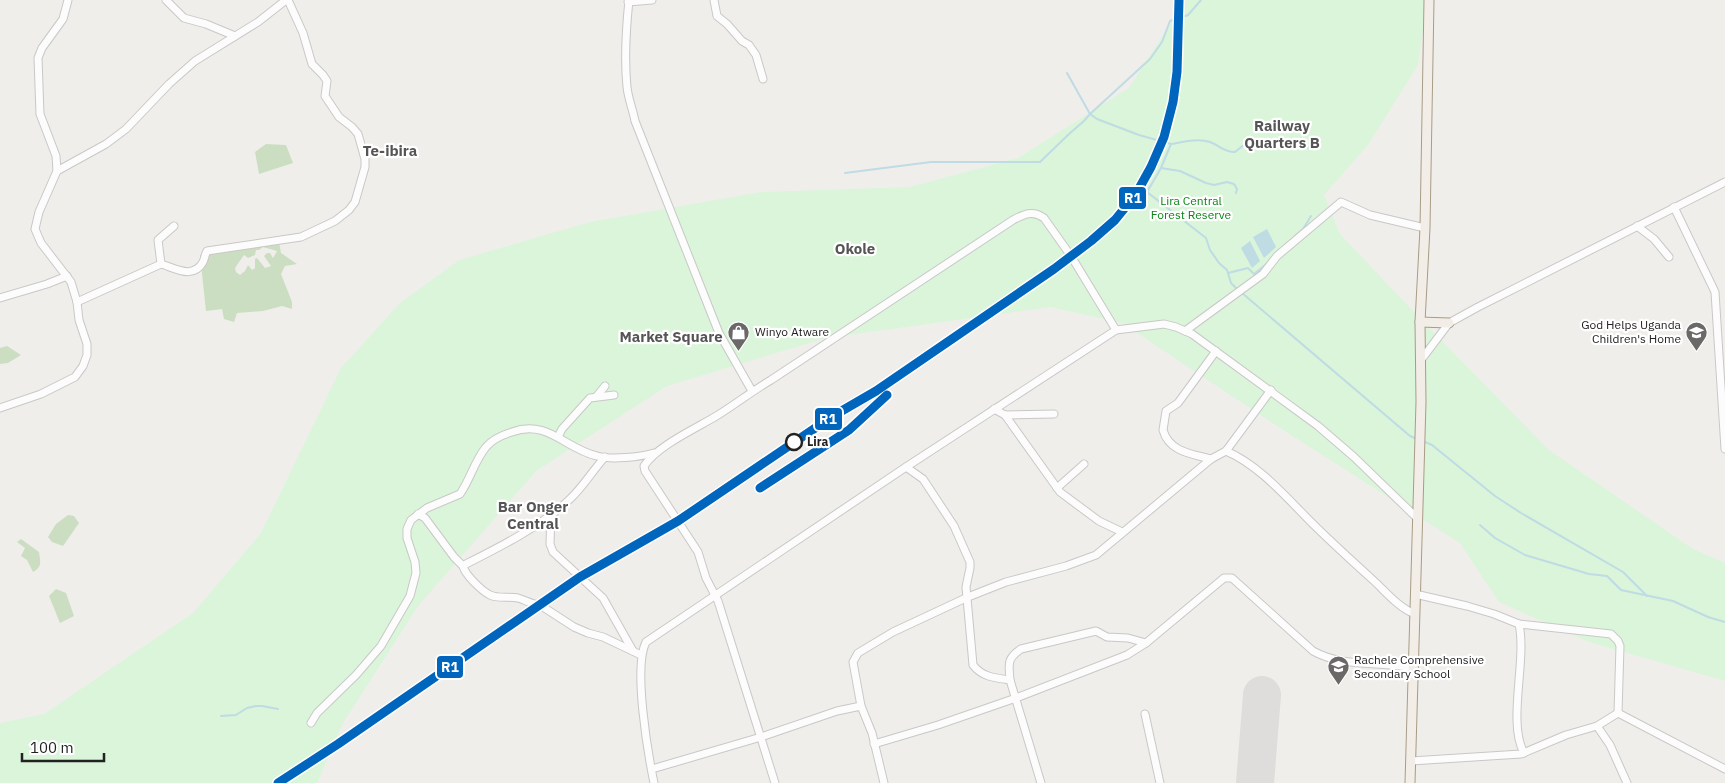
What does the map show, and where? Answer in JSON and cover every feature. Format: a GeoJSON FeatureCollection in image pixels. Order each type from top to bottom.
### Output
{"type":"FeatureCollection","features":[{"type":"Feature","properties":{"kind":"main road"},"geometry":{"type":"LineString","coordinates":[[1410,783],[1420,440],[1420,322],[1429,0]]}},
{"type":"Feature","properties":{"kind":"main road"},"geometry":{"type":"LineString","coordinates":[[1420,322],[1449,324]]}},
{"type":"Feature","properties":{"kind":"street"},"geometry":{"type":"LineString","coordinates":[[0,408],[58,387],[78,374],[83,366],[87,350],[71,282],[48,253],[35,229],[39,212],[57,171],[56,156],[40,114],[38,58],[42,48],[63,19],[68,0]]}},
{"type":"Feature","properties":{"kind":"street"},"geometry":{"type":"LineString","coordinates":[[166,0],[184,18],[206,24],[236,36]]}},
{"type":"Feature","properties":{"kind":"street"},"geometry":{"type":"LineString","coordinates":[[57,171],[106,144],[120,134],[195,61],[258,22],[287,0],[303,33],[312,64],[327,82],[325,96],[339,117],[358,134],[365,159],[355,202],[349,210],[335,221],[301,237],[207,251],[202,264],[192,272],[185,272],[161,264],[77,302]]}},
{"type":"Feature","properties":{"kind":"street"},"geometry":{"type":"LineString","coordinates":[[652,0],[629,1],[626,34],[626,69],[627,89],[635,121],[718,333],[752,391]]}},
{"type":"Feature","properties":{"kind":"street"},"geometry":{"type":"LineString","coordinates":[[714,0],[717,16],[742,41],[749,45],[756,55],[764,80]]}},
{"type":"Feature","properties":{"kind":"street"},"geometry":{"type":"LineString","coordinates":[[1421,360],[1449,324],[1478,307],[1725,182]]}},
{"type":"Feature","properties":{"kind":"street"},"geometry":{"type":"LineString","coordinates":[[1185,331],[1263,274],[1277,256],[1341,202],[1370,215],[1424,228]]}},
{"type":"Feature","properties":{"kind":"street"},"geometry":{"type":"LineString","coordinates":[[1674,207],[1714,292],[1725,449]]}},
{"type":"Feature","properties":{"kind":"street"},"geometry":{"type":"LineString","coordinates":[[775,783],[734,646],[715,595],[706,578],[698,552],[645,471],[644,466],[648,460],[1024,214],[1038,214],[1044,218],[1071,256],[1116,330]]}},
{"type":"Feature","properties":{"kind":"street"},"geometry":{"type":"LineString","coordinates":[[161,264],[158,240],[174,226]]}},
{"type":"Feature","properties":{"kind":"street"},"geometry":{"type":"LineString","coordinates":[[1637,226],[1654,239],[1669,257]]}},
{"type":"Feature","properties":{"kind":"street"},"geometry":{"type":"LineString","coordinates":[[0,298],[67,276]]}},
{"type":"Feature","properties":{"kind":"street"},"geometry":{"type":"LineString","coordinates":[[654,783],[643,704],[641,656],[646,642],[650,638],[906,467],[1116,330],[1164,324],[1185,331],[1271,390],[1318,426],[1354,457],[1417,518]]}},
{"type":"Feature","properties":{"kind":"street"},"geometry":{"type":"LineString","coordinates":[[1211,459],[1176,448],[1164,434],[1164,430],[1166,411],[1178,404],[1216,351]]}},
{"type":"Feature","properties":{"kind":"street"},"geometry":{"type":"LineString","coordinates":[[597,396],[605,386]]}},
{"type":"Feature","properties":{"kind":"street"},"geometry":{"type":"LineString","coordinates":[[884,783],[874,744],[861,706],[853,662],[858,653],[893,632],[968,597],[1006,582],[1087,560],[1096,555],[1211,459],[1226,451],[1271,390]]}},
{"type":"Feature","properties":{"kind":"street"},"geometry":{"type":"LineString","coordinates":[[558,437],[562,429],[590,398],[614,395]]}},
{"type":"Feature","properties":{"kind":"street"},"geometry":{"type":"LineString","coordinates":[[994,409],[1005,415],[1057,488],[1098,521],[1122,532]]}},
{"type":"Feature","properties":{"kind":"street"},"geometry":{"type":"LineString","coordinates":[[1005,415],[1054,414]]}},
{"type":"Feature","properties":{"kind":"street"},"geometry":{"type":"LineString","coordinates":[[311,723],[366,665],[381,646],[410,596],[416,573],[415,562],[407,538],[407,529],[411,520],[427,508],[460,494],[477,460],[487,446],[501,435],[517,430],[536,428],[547,431],[578,449],[605,457],[647,455],[659,452]]}},
{"type":"Feature","properties":{"kind":"street"},"geometry":{"type":"LineString","coordinates":[[1226,451],[1237,456],[1271,482],[1327,538],[1407,611],[1415,614]]}},
{"type":"Feature","properties":{"kind":"street"},"geometry":{"type":"LineString","coordinates":[[463,566],[532,527],[551,514],[571,498],[605,457]]}},
{"type":"Feature","properties":{"kind":"street"},"geometry":{"type":"LineString","coordinates":[[1057,488],[1084,464]]}},
{"type":"Feature","properties":{"kind":"street"},"geometry":{"type":"LineString","coordinates":[[906,467],[923,479],[954,526],[970,562],[966,587],[973,665],[985,676],[1010,680]]}},
{"type":"Feature","properties":{"kind":"street"},"geometry":{"type":"LineString","coordinates":[[425,518],[427,508]]}},
{"type":"Feature","properties":{"kind":"street"},"geometry":{"type":"LineString","coordinates":[[418,514],[425,518],[463,566],[468,576],[490,595],[516,598],[540,605],[574,626],[588,633],[603,637],[641,656]]}},
{"type":"Feature","properties":{"kind":"street"},"geometry":{"type":"LineString","coordinates":[[551,514],[550,544],[553,552],[603,598],[633,651]]}},
{"type":"Feature","properties":{"kind":"street"},"geometry":{"type":"LineString","coordinates":[[874,744],[938,726],[1127,655],[1146,642],[1224,578],[1228,577],[1232,578],[1314,651],[1321,655],[1358,663],[1397,664],[1413,668]]}},
{"type":"Feature","properties":{"kind":"street"},"geometry":{"type":"LineString","coordinates":[[1415,594],[1467,606],[1519,624],[1615,636],[1620,646],[1618,713]]}},
{"type":"Feature","properties":{"kind":"street"},"geometry":{"type":"LineString","coordinates":[[1519,624],[1521,641],[1518,736],[1524,752]]}},
{"type":"Feature","properties":{"kind":"street"},"geometry":{"type":"LineString","coordinates":[[1041,783],[1010,680],[1009,662],[1014,654],[1021,649],[1096,630],[1107,637],[1128,638],[1146,642]]}},
{"type":"Feature","properties":{"kind":"street"},"geometry":{"type":"LineString","coordinates":[[652,770],[761,738],[838,711],[861,706]]}},
{"type":"Feature","properties":{"kind":"street"},"geometry":{"type":"LineString","coordinates":[[1411,761],[1515,755],[1566,735],[1597,726],[1618,713]]}},
{"type":"Feature","properties":{"kind":"street"},"geometry":{"type":"LineString","coordinates":[[1618,713],[1725,769]]}},
{"type":"Feature","properties":{"kind":"street"},"geometry":{"type":"LineString","coordinates":[[1145,714],[1160,783]]}},
{"type":"Feature","properties":{"kind":"street"},"geometry":{"type":"LineString","coordinates":[[1597,726],[1610,744],[1628,783]]}},
{"type":"Feature","properties":{"kind":"green space","name":"Lira Central Forest Reserve"},"geometry":{"type":"Polygon","coordinates":[[[1186,0],[1427,0],[1418,65],[1368,145],[1324,195],[1340,234],[1549,450],[1693,549],[1725,563],[1725,681],[1589,642],[1499,602],[1460,543],[1280,428],[1122,323],[1051,307],[826,338],[667,386],[536,471],[418,606],[343,723],[317,783],[0,783],[0,723],[44,714],[193,613],[261,533],[341,368],[400,303],[459,260],[590,222],[761,192],[910,187],[1018,158],[1129,88],[1186,0]]]}},
{"type":"Feature","properties":{"kind":"green space"},"geometry":{"type":"Polygon","coordinates":[[[266,144],[286,145],[293,163],[259,174],[255,152],[266,144]]]}},
{"type":"Feature","properties":{"kind":"green space"},"geometry":{"type":"Polygon","coordinates":[[[279,242],[281,253],[297,264],[285,266],[281,274],[292,302],[292,309],[282,306],[263,311],[237,313],[234,322],[224,319],[222,309],[206,311],[200,255],[279,242]],[[263,247],[256,250],[255,255],[248,258],[244,255],[235,268],[236,272],[240,275],[248,265],[252,270],[255,268],[255,259],[257,258],[265,268],[271,266],[264,256],[270,253],[273,258],[277,251],[263,247]]]}},
{"type":"Feature","properties":{"kind":"green space"},"geometry":{"type":"Polygon","coordinates":[[[7,346],[21,355],[8,363],[0,364],[0,348],[7,346]]]}},
{"type":"Feature","properties":{"kind":"green space"},"geometry":{"type":"Polygon","coordinates":[[[68,515],[74,516],[79,523],[63,546],[52,542],[48,537],[56,524],[68,515]]]}},
{"type":"Feature","properties":{"kind":"green space"},"geometry":{"type":"Polygon","coordinates":[[[21,539],[39,552],[40,566],[33,572],[27,560],[21,556],[25,548],[17,542],[21,539]]]}},
{"type":"Feature","properties":{"kind":"green space"},"geometry":{"type":"Polygon","coordinates":[[[56,589],[66,593],[74,616],[60,623],[49,596],[56,589]]]}},
{"type":"Feature","properties":{"kind":"water"},"geometry":{"type":"Polygon","coordinates":[[[1267,229],[1276,247],[1264,258],[1253,237],[1267,229]]]}},
{"type":"Feature","properties":{"kind":"water"},"geometry":{"type":"Polygon","coordinates":[[[1250,241],[1260,261],[1252,268],[1241,248],[1250,241]]]}},
{"type":"Feature","properties":{"kind":"waterway"},"geometry":{"type":"LineString","coordinates":[[845,173],[931,162],[1040,162],[1150,59],[1162,42],[1170,21],[1188,15],[1201,0]]}},
{"type":"Feature","properties":{"kind":"waterway"},"geometry":{"type":"LineString","coordinates":[[1067,73],[1090,114],[1097,119],[1139,135],[1171,144],[1161,168],[1147,192],[1206,238],[1210,250],[1219,263],[1227,270],[1231,283],[1238,290]]}},
{"type":"Feature","properties":{"kind":"waterway"},"geometry":{"type":"LineString","coordinates":[[1171,144],[1201,140],[1235,152],[1245,144],[1265,141],[1290,147],[1310,148],[1320,143]]}},
{"type":"Feature","properties":{"kind":"waterway"},"geometry":{"type":"LineString","coordinates":[[1161,168],[1180,171],[1214,185],[1227,182],[1234,184],[1237,189],[1236,193]]}},
{"type":"Feature","properties":{"kind":"waterway"},"geometry":{"type":"LineString","coordinates":[[1295,236],[1303,229],[1311,216]]}},
{"type":"Feature","properties":{"kind":"waterway"},"geometry":{"type":"LineString","coordinates":[[1228,273],[1248,268],[1254,274],[1269,262]]}},
{"type":"Feature","properties":{"kind":"waterway"},"geometry":{"type":"LineString","coordinates":[[1242,293],[1410,436],[1417,439]]}},
{"type":"Feature","properties":{"kind":"waterway"},"geometry":{"type":"LineString","coordinates":[[1423,441],[1432,445],[1495,496],[1623,572],[1647,596]]}},
{"type":"Feature","properties":{"kind":"waterway"},"geometry":{"type":"LineString","coordinates":[[1480,525],[1495,538],[1525,555],[1589,574],[1607,576],[1621,590],[1673,601],[1708,617],[1725,622]]}},
{"type":"Feature","properties":{"kind":"waterway"},"geometry":{"type":"LineString","coordinates":[[221,716],[236,715],[247,708],[256,706],[278,709]]}},
{"type":"Feature","properties":{"kind":"runway"},"geometry":{"type":"LineString","coordinates":[[1255,783],[1262,695]]}},
{"type":"Feature","properties":{"kind":"transit line","name":"R1"},"geometry":{"type":"LineString","coordinates":[[278,783],[338,744],[580,577],[678,521],[833,416],[876,391],[1054,269],[1091,241],[1115,220],[1136,194],[1151,167],[1164,137],[1173,102],[1177,72],[1179,0]]}},
{"type":"Feature","properties":{"kind":"transit line","name":"R1"},"geometry":{"type":"LineString","coordinates":[[760,488],[849,430],[887,395]]}},
{"type":"Feature","properties":{"kind":"place","name":"Winyo Atware"},"geometry":{"type":"Point","coordinates":[739,351]}},
{"type":"Feature","properties":{"kind":"place","name":"God Helps Uganda Children's Home"},"geometry":{"type":"Point","coordinates":[1697,351]}},
{"type":"Feature","properties":{"kind":"place","name":"Lira"},"geometry":{"type":"Point","coordinates":[794,442]}},
{"type":"Feature","properties":{"kind":"place","name":"Rachele Comprehensive Secondary School"},"geometry":{"type":"Point","coordinates":[1338,686]}},
{"type":"Feature","properties":{"kind":"district","name":"Railway Quarters B"},"geometry":{"type":"Point","coordinates":[1282,134]}},
{"type":"Feature","properties":{"kind":"district","name":"Te-ibira"},"geometry":{"type":"Point","coordinates":[390,151]}},
{"type":"Feature","properties":{"kind":"district","name":"Okole"},"geometry":{"type":"Point","coordinates":[855,249]}},
{"type":"Feature","properties":{"kind":"district","name":"Market Square"},"geometry":{"type":"Point","coordinates":[671,337]}},
{"type":"Feature","properties":{"kind":"district","name":"Bar Onger Central"},"geometry":{"type":"Point","coordinates":[533,516]}}]}
